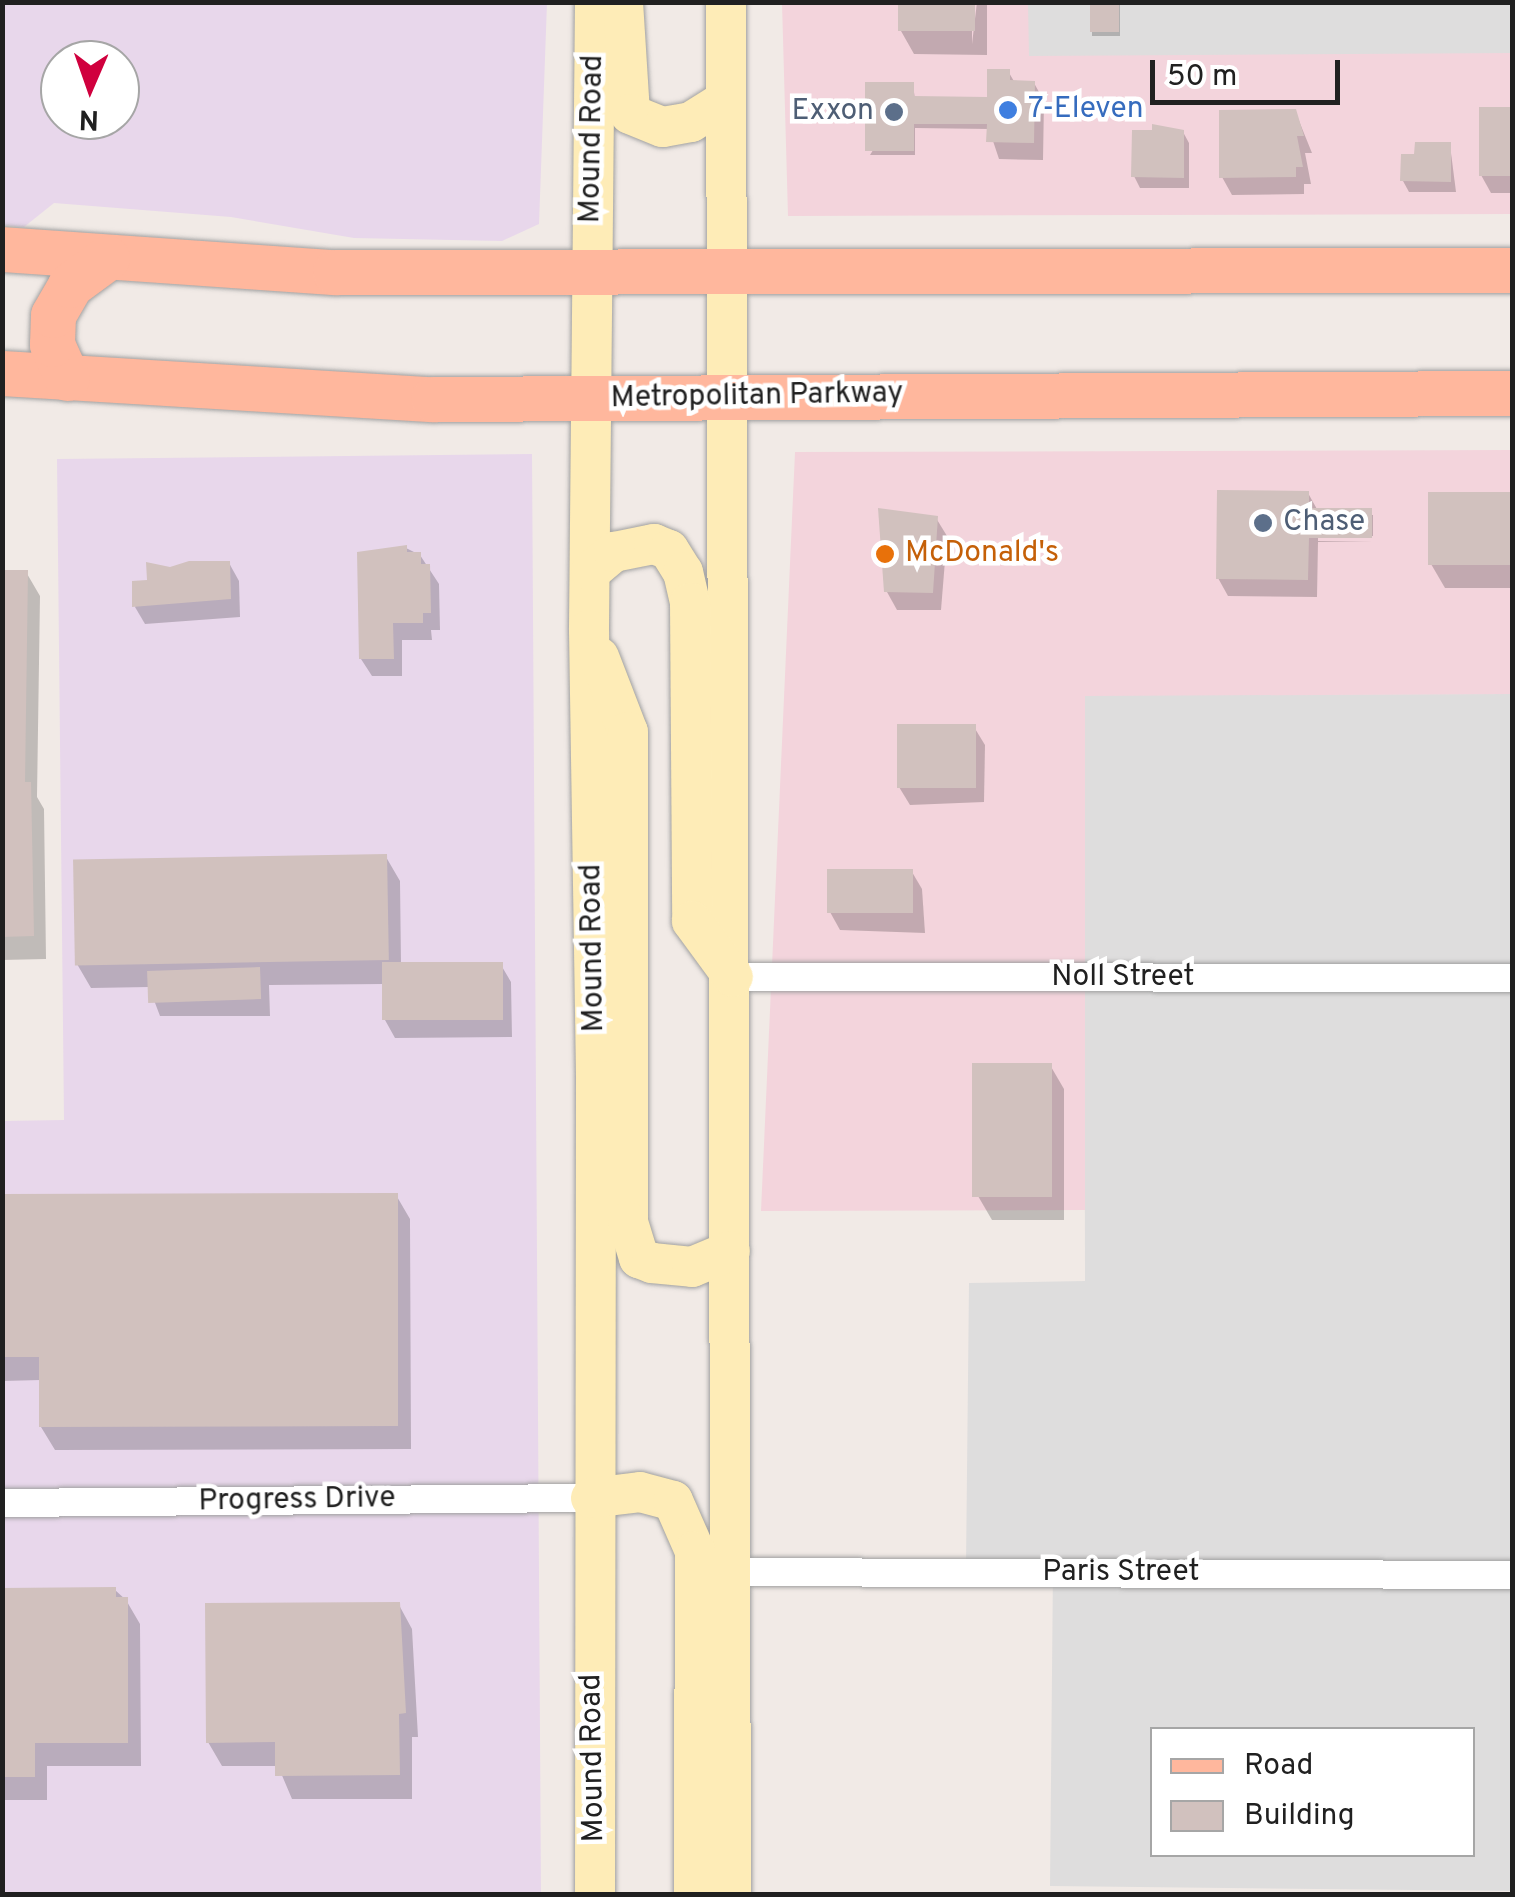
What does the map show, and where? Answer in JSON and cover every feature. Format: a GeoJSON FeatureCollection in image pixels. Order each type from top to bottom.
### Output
{"type":"FeatureCollection","features":[{"type":"Feature","properties":{"kind":"main road","name":"Mound Road"},"geometry":{"type":"LineString","coordinates":[[594,2],[588,630],[596,1098],[592,1498],[596,1894]]}},
{"type":"Feature","properties":{"kind":"main road"},"geometry":{"type":"LineString","coordinates":[[623,2],[630,114],[663,127],[691,122],[726,100]]}},
{"type":"Feature","properties":{"kind":"main road"},"geometry":{"type":"LineString","coordinates":[[726,2],[733,978],[731,1894]]}},
{"type":"Feature","properties":{"kind":"main road"},"geometry":{"type":"LineString","coordinates":[[2,249],[335,272],[1512,271]]}},
{"type":"Feature","properties":{"kind":"main road"},"geometry":{"type":"LineString","coordinates":[[67,378],[52,344],[53,315],[70,285],[107,258]]}},
{"type":"Feature","properties":{"kind":"main road","name":"Metropolitan Parkway"},"geometry":{"type":"LineString","coordinates":[[2,373],[304,396],[730,397],[1504,384]]}},
{"type":"Feature","properties":{"kind":"main road"},"geometry":{"type":"LineString","coordinates":[[591,570],[614,552],[654,544],[668,550],[683,572],[690,603],[692,922],[733,978]]}},
{"type":"Feature","properties":{"kind":"main road"},"geometry":{"type":"LineString","coordinates":[[588,630],[628,732],[628,1222],[639,1258],[674,1268],[712,1263],[730,1251]]}},
{"type":"Feature","properties":{"kind":"main road"},"geometry":{"type":"LineString","coordinates":[[592,1498],[640,1492],[673,1501],[695,1551],[694,1894]]}},
{"type":"Feature","properties":{"kind":"street","name":"Noll Street"},"geometry":{"type":"LineString","coordinates":[[733,978],[1512,978]]}},
{"type":"Feature","properties":{"kind":"street","name":"Progress Drive"},"geometry":{"type":"LineString","coordinates":[[2,1504],[592,1498]]}},
{"type":"Feature","properties":{"kind":"street","name":"Paris Street"},"geometry":{"type":"LineString","coordinates":[[730,1572],[1512,1574]]}},
{"type":"Feature","properties":{"kind":"shaded area"},"geometry":{"type":"Polygon","coordinates":[[[2,3],[547,3],[539,224],[502,241],[354,238],[231,217],[54,203],[24,227],[3,225],[2,3]]]}},
{"type":"Feature","properties":{"kind":"shaded area"},"geometry":{"type":"Polygon","coordinates":[[[782,3],[1028,3],[1029,56],[1512,53],[1512,214],[788,216],[782,3]]]}},
{"type":"Feature","properties":{"kind":"shaded area"},"geometry":{"type":"Polygon","coordinates":[[[1028,3],[1512,3],[1512,56],[1028,56],[1028,3]]]}},
{"type":"Feature","properties":{"kind":"shaded area"},"geometry":{"type":"Polygon","coordinates":[[[1512,450],[1512,694],[1085,696],[1085,1210],[761,1211],[795,452],[1512,450]]]}},
{"type":"Feature","properties":{"kind":"shaded area"},"geometry":{"type":"Polygon","coordinates":[[[532,454],[541,1894],[3,1894],[2,1121],[64,1120],[57,459],[532,454]]]}},
{"type":"Feature","properties":{"kind":"shaded area"},"geometry":{"type":"Polygon","coordinates":[[[1512,694],[1512,1891],[1050,1886],[1053,1566],[966,1566],[969,1283],[1085,1281],[1084,695],[1512,694]]]}},
{"type":"Feature","properties":{"kind":"building"},"geometry":{"type":"Polygon","coordinates":[[[898,2],[975,2],[975,31],[898,31],[898,2]]]}},
{"type":"Feature","properties":{"kind":"building"},"geometry":{"type":"Polygon","coordinates":[[[1090,2],[1119,2],[1119,32],[1090,32],[1090,2]]]}},
{"type":"Feature","properties":{"kind":"building"},"geometry":{"type":"Polygon","coordinates":[[[987,69],[1010,69],[1010,80],[1035,81],[1034,143],[986,142],[987,124],[914,124],[914,151],[865,151],[865,82],[914,82],[914,96],[987,97],[987,69]]]}},
{"type":"Feature","properties":{"kind":"building"},"geometry":{"type":"Polygon","coordinates":[[[1479,107],[1512,107],[1512,176],[1479,176],[1479,107]]]}},
{"type":"Feature","properties":{"kind":"building"},"geometry":{"type":"Polygon","coordinates":[[[1296,109],[1304,136],[1297,136],[1303,167],[1296,167],[1296,177],[1219,178],[1219,110],[1296,109]]]}},
{"type":"Feature","properties":{"kind":"building"},"geometry":{"type":"Polygon","coordinates":[[[1152,124],[1184,130],[1184,178],[1131,177],[1132,130],[1152,130],[1152,124]]]}},
{"type":"Feature","properties":{"kind":"building"},"geometry":{"type":"Polygon","coordinates":[[[1415,142],[1451,142],[1451,182],[1400,181],[1401,154],[1414,154],[1415,142]]]}},
{"type":"Feature","properties":{"kind":"building","name":"Chase"},"geometry":{"type":"Polygon","coordinates":[[[1217,490],[1309,491],[1309,508],[1372,508],[1372,538],[1309,538],[1308,580],[1216,579],[1217,490]]]}},
{"type":"Feature","properties":{"kind":"building"},"geometry":{"type":"Polygon","coordinates":[[[1428,492],[1512,492],[1512,565],[1428,565],[1428,492]]]}},
{"type":"Feature","properties":{"kind":"building"},"geometry":{"type":"Polygon","coordinates":[[[878,508],[938,516],[933,593],[884,592],[878,508]]]}},
{"type":"Feature","properties":{"kind":"building"},"geometry":{"type":"Polygon","coordinates":[[[407,545],[407,552],[421,552],[421,564],[430,564],[431,613],[423,613],[423,623],[393,623],[394,659],[359,659],[357,552],[407,545]]]}},
{"type":"Feature","properties":{"kind":"building"},"geometry":{"type":"Polygon","coordinates":[[[189,561],[230,561],[231,599],[132,607],[132,581],[147,580],[146,562],[170,567],[189,561]]]}},
{"type":"Feature","properties":{"kind":"building"},"geometry":{"type":"Polygon","coordinates":[[[2,570],[28,570],[25,782],[31,782],[34,936],[2,937],[2,570]]]}},
{"type":"Feature","properties":{"kind":"building"},"geometry":{"type":"Polygon","coordinates":[[[897,724],[976,724],[976,788],[897,788],[897,724]]]}},
{"type":"Feature","properties":{"kind":"building"},"geometry":{"type":"Polygon","coordinates":[[[387,854],[389,960],[75,965],[73,859],[387,854]]]}},
{"type":"Feature","properties":{"kind":"building"},"geometry":{"type":"Polygon","coordinates":[[[827,869],[913,869],[913,913],[827,913],[827,869]]]}},
{"type":"Feature","properties":{"kind":"building"},"geometry":{"type":"Polygon","coordinates":[[[382,962],[503,962],[503,1020],[382,1020],[382,962]]]}},
{"type":"Feature","properties":{"kind":"building"},"geometry":{"type":"Polygon","coordinates":[[[260,967],[261,999],[148,1003],[147,971],[260,967]]]}},
{"type":"Feature","properties":{"kind":"building"},"geometry":{"type":"Polygon","coordinates":[[[972,1063],[1052,1063],[1052,1197],[972,1197],[972,1063]]]}},
{"type":"Feature","properties":{"kind":"building"},"geometry":{"type":"Polygon","coordinates":[[[398,1193],[398,1426],[39,1427],[39,1357],[2,1357],[2,1194],[398,1193]]]}},
{"type":"Feature","properties":{"kind":"building"},"geometry":{"type":"Polygon","coordinates":[[[116,1587],[116,1597],[128,1597],[128,1743],[35,1743],[35,1777],[2,1777],[2,1588],[116,1587]]]}},
{"type":"Feature","properties":{"kind":"building"},"geometry":{"type":"Polygon","coordinates":[[[400,1602],[406,1713],[399,1714],[400,1775],[275,1776],[275,1742],[206,1743],[205,1603],[400,1602]]]}},
{"type":"Feature","properties":{"kind":"place","name":"7-Eleven"},"geometry":{"type":"Point","coordinates":[1008,110]}},
{"type":"Feature","properties":{"kind":"place","name":"Exxon"},"geometry":{"type":"Point","coordinates":[894,112]}},
{"type":"Feature","properties":{"kind":"place","name":"Chase"},"geometry":{"type":"Point","coordinates":[1263,523]}},
{"type":"Feature","properties":{"kind":"place","name":"McDonald's"},"geometry":{"type":"Point","coordinates":[885,554]}}]}
